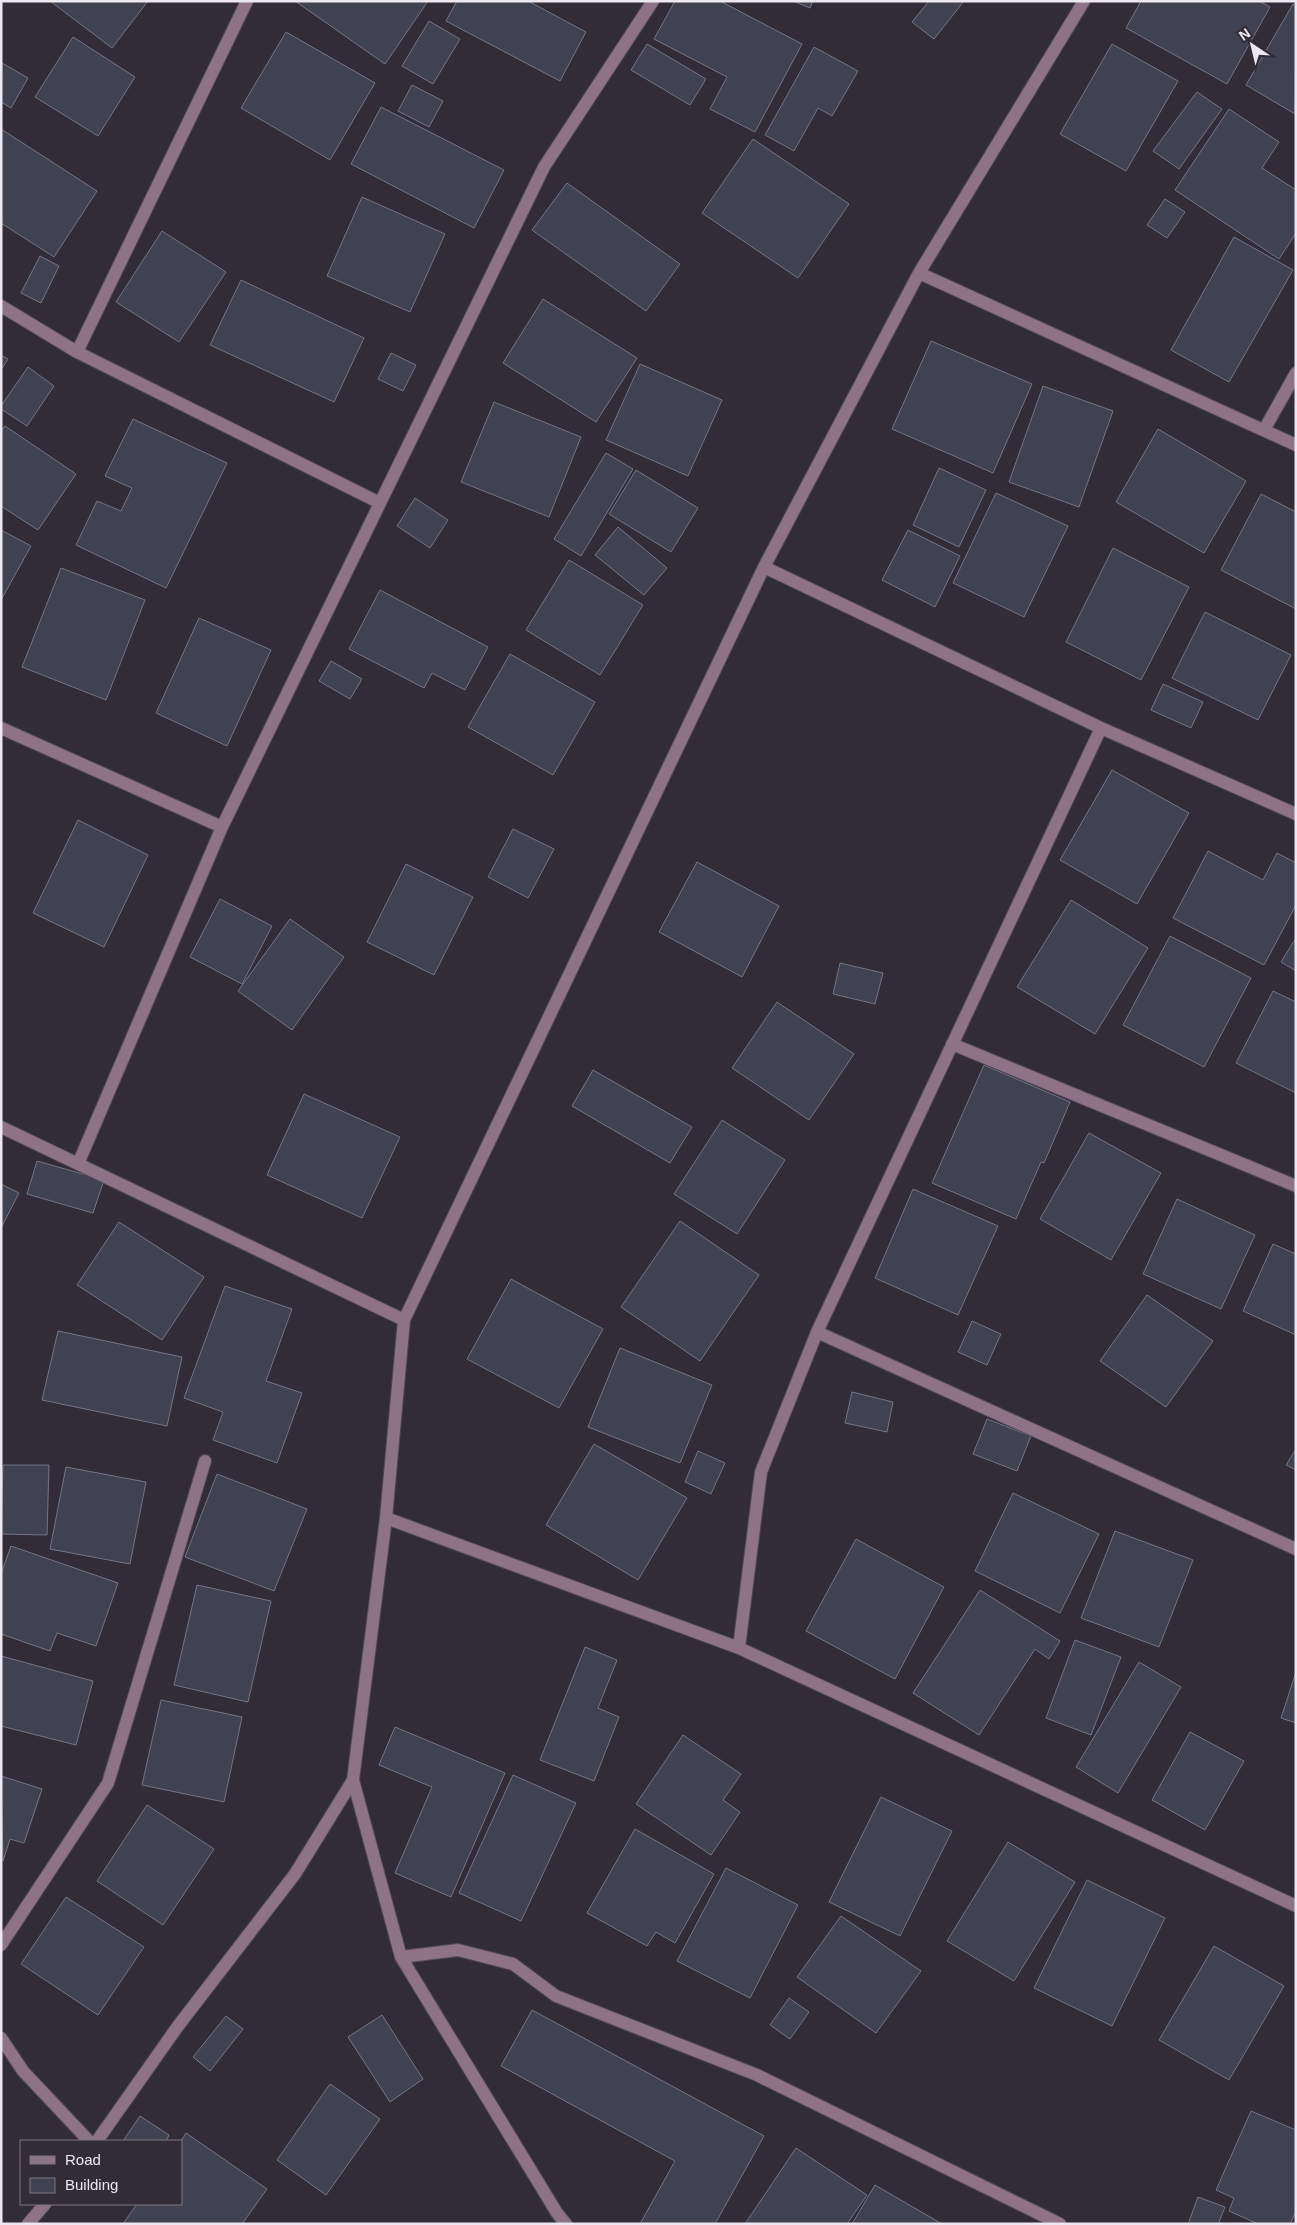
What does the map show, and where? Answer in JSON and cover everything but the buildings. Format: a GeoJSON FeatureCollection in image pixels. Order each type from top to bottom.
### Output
{"type":"FeatureCollection","features":[{"type":"Feature","properties":{"kind":"street"},"geometry":{"type":"LineString","coordinates":[[77,352],[247,1]]}},
{"type":"Feature","properties":{"kind":"street"},"geometry":{"type":"LineString","coordinates":[[78,1164],[222,827],[544,167],[653,1]]}},
{"type":"Feature","properties":{"kind":"street"},"geometry":{"type":"LineString","coordinates":[[566,2224],[557,2213],[401,1957],[354,1780],[386,1518],[404,1320],[764,567],[919,273],[1084,1]]}},
{"type":"Feature","properties":{"kind":"street"},"geometry":{"type":"LineString","coordinates":[[919,273],[1296,445]]}},
{"type":"Feature","properties":{"kind":"street"},"geometry":{"type":"LineString","coordinates":[[1,306],[77,352],[380,503]]}},
{"type":"Feature","properties":{"kind":"street"},"geometry":{"type":"LineString","coordinates":[[1264,430],[1296,373]]}},
{"type":"Feature","properties":{"kind":"street"},"geometry":{"type":"LineString","coordinates":[[764,567],[1101,728],[1296,814]]}},
{"type":"Feature","properties":{"kind":"street"},"geometry":{"type":"LineString","coordinates":[[1,728],[222,827]]}},
{"type":"Feature","properties":{"kind":"street"},"geometry":{"type":"LineString","coordinates":[[739,1648],[761,1472],[817,1332],[1101,728]]}},
{"type":"Feature","properties":{"kind":"street"},"geometry":{"type":"LineString","coordinates":[[952,1044],[1296,1186]]}},
{"type":"Feature","properties":{"kind":"street"},"geometry":{"type":"LineString","coordinates":[[1,1127],[404,1320]]}},
{"type":"Feature","properties":{"kind":"street"},"geometry":{"type":"LineString","coordinates":[[817,1332],[1296,1549]]}},
{"type":"Feature","properties":{"kind":"street"},"geometry":{"type":"LineString","coordinates":[[1,1945],[108,1783],[205,1462]]}},
{"type":"Feature","properties":{"kind":"street"},"geometry":{"type":"LineString","coordinates":[[386,1518],[739,1648],[1296,1906]]}},
{"type":"Feature","properties":{"kind":"street"},"geometry":{"type":"LineString","coordinates":[[99,2140],[178,2026],[294,1874],[354,1780]]}},
{"type":"Feature","properties":{"kind":"street"},"geometry":{"type":"LineString","coordinates":[[401,1957],[458,1950],[513,1964],[556,1996],[757,2075],[1060,2224]]}},
{"type":"Feature","properties":{"kind":"street"},"geometry":{"type":"LineString","coordinates":[[1,2038],[22,2071],[87,2140]]}},
{"type":"Feature","properties":{"kind":"street"},"geometry":{"type":"LineString","coordinates":[[28,2224],[44,2205]]}}]}
